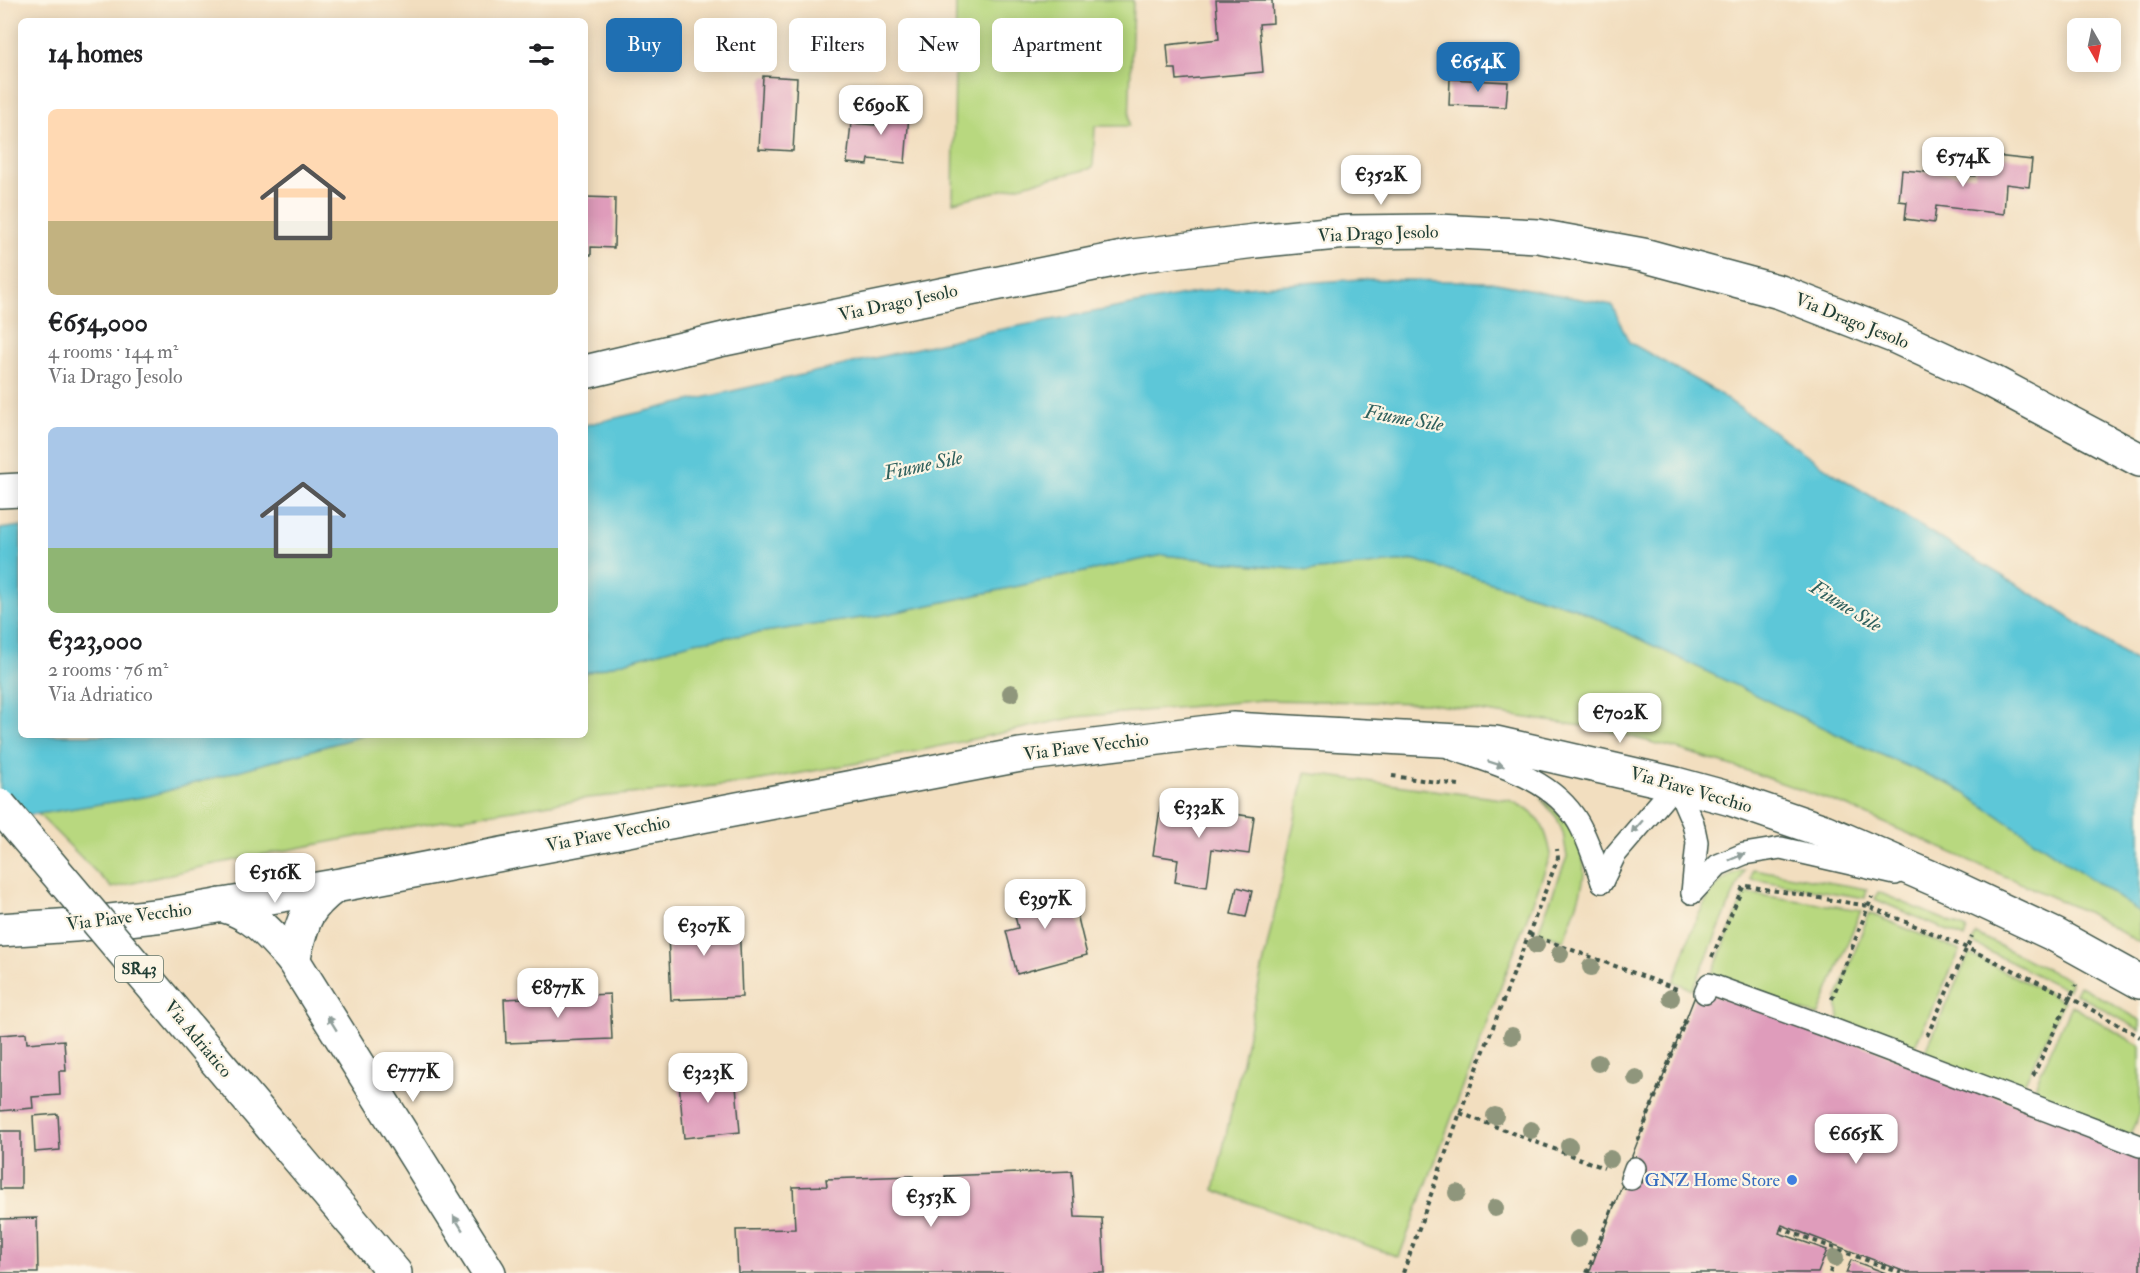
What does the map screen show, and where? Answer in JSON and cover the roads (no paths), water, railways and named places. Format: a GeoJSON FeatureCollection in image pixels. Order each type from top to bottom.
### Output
{"type":"FeatureCollection","features":[{"type":"Feature","properties":{"kind":"street","name":"Via Drago Jesolo"},"geometry":{"type":"LineString","coordinates":[[588,371],[724,339],[1133,256],[1347,232],[1438,231],[1538,236],[1643,255],[1791,296],[1896,337],[1980,376],[2140,460]]}},
{"type":"Feature","properties":{"kind":"street"},"geometry":{"type":"LineString","coordinates":[[0,491],[18,490]]}},
{"type":"Feature","properties":{"kind":"street","name":"Via Piave Vecchio"},"geometry":{"type":"LineString","coordinates":[[0,930],[164,915],[335,886],[1020,755],[1233,729],[1496,743],[1676,784],[1824,831],[2055,934],[2140,982]]}},
{"type":"Feature","properties":{"kind":"street","name":"Via Adriatico"},"geometry":{"type":"LineString","coordinates":[[0,806],[394,1273]]}},
{"type":"Feature","properties":{"kind":"street"},"geometry":{"type":"LineString","coordinates":[[293,960],[309,909],[335,886]]}},
{"type":"Feature","properties":{"kind":"street"},"geometry":{"type":"LineString","coordinates":[[221,905],[245,913],[263,927],[293,960],[489,1273]]}},
{"type":"Feature","properties":{"kind":"lane"},"geometry":{"type":"LineString","coordinates":[[1420,739],[1520,772],[1565,804],[1578,821],[1588,842],[1602,882],[1615,855],[1676,784],[1693,823],[1697,842],[1692,893],[1718,865],[1744,854],[1780,848],[1955,888]]}},
{"type":"Feature","properties":{"kind":"lane"},"geometry":{"type":"LineString","coordinates":[[1694,997],[1709,984],[2140,1146]]}},
{"type":"Feature","properties":{"kind":"water","name":"Fiume Sile"},"geometry":{"type":"Polygon","coordinates":[[[1361,279],[1491,282],[1612,305],[1629,342],[1715,391],[1838,476],[2047,603],[2140,664],[2140,912],[1957,788],[1855,743],[1575,608],[1415,560],[1310,571],[1163,555],[883,615],[694,642],[588,672],[588,424],[987,332],[1216,289],[1361,279]]]}},
{"type":"Feature","properties":{"kind":"water"},"geometry":{"type":"Polygon","coordinates":[[[18,526],[18,738],[354,738],[149,796],[38,814],[0,816],[0,529],[18,526]]]}},
{"type":"Feature","properties":{"kind":"place","name":"GNZ Home Store"},"geometry":{"type":"Point","coordinates":[1792,1180]}}]}
